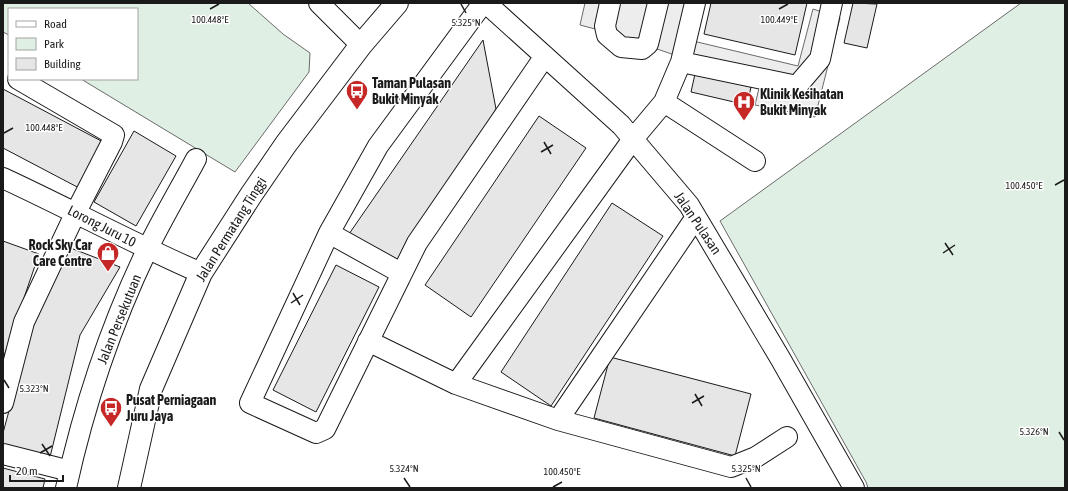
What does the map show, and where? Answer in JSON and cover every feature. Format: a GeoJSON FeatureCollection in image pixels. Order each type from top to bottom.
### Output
{"type":"FeatureCollection","features":[{"type":"Feature","properties":{"kind":"highway","name":"Jalan Permatang Tinggi"},"geometry":{"type":"LineString","coordinates":[[130,488],[151,389],[201,273],[286,144],[361,45],[397,3]]}},
{"type":"Feature","properties":{"kind":"street"},"geometry":{"type":"LineString","coordinates":[[319,3],[361,45]]}},
{"type":"Feature","properties":{"kind":"street"},"geometry":{"type":"LineString","coordinates":[[484,3],[378,146],[329,233],[250,403],[316,433],[325,429],[417,243],[545,56]]}},
{"type":"Feature","properties":{"kind":"street","name":"Jalan Pulasan"},"geometry":{"type":"LineString","coordinates":[[484,3],[621,125],[696,217],[780,358],[854,488]]}},
{"type":"Feature","properties":{"kind":"street"},"geometry":{"type":"LineString","coordinates":[[610,3],[604,26],[607,34],[621,47],[642,49],[648,44],[658,3]]}},
{"type":"Feature","properties":{"kind":"street"},"geometry":{"type":"LineString","coordinates":[[456,384],[633,139],[664,102],[681,62],[694,3]]}},
{"type":"Feature","properties":{"kind":"street"},"geometry":{"type":"LineString","coordinates":[[681,62],[797,86],[820,59],[832,3]]}},
{"type":"Feature","properties":{"kind":"street"},"geometry":{"type":"LineString","coordinates":[[3,403],[24,322],[76,212],[112,142],[114,135],[20,80]]}},
{"type":"Feature","properties":{"kind":"street"},"geometry":{"type":"LineString","coordinates":[[664,102],[755,161]]}},
{"type":"Feature","properties":{"kind":"street","name":"Jalan Persekutuan"},"geometry":{"type":"LineString","coordinates":[[68,480],[101,359],[116,321],[148,250],[196,159]]}},
{"type":"Feature","properties":{"kind":"street","name":"Lorong Juru 10"},"geometry":{"type":"LineString","coordinates":[[3,178],[76,212],[148,250],[201,273]]}},
{"type":"Feature","properties":{"kind":"street"},"geometry":{"type":"LineString","coordinates":[[558,420],[696,217]]}},
{"type":"Feature","properties":{"kind":"street"},"geometry":{"type":"LineString","coordinates":[[329,233],[401,273]]}},
{"type":"Feature","properties":{"kind":"street"},"geometry":{"type":"LineString","coordinates":[[368,341],[456,384],[558,420],[731,467],[756,457],[787,438]]}},
{"type":"Feature","properties":{"kind":"street"},"geometry":{"type":"LineString","coordinates":[[3,454],[68,480]]}},
{"type":"Feature","properties":{"kind":"green space"},"geometry":{"type":"Polygon","coordinates":[[[3,3],[248,3],[283,34],[310,53],[309,72],[235,172],[83,80],[138,80],[138,8],[8,8],[8,34],[3,32],[3,3]]]}},
{"type":"Feature","properties":{"kind":"green space"},"geometry":{"type":"Polygon","coordinates":[[[1021,3],[1065,3],[1065,488],[868,488],[720,221],[1021,3]]]}},
{"type":"Feature","properties":{"kind":"shaded area"},"geometry":{"type":"Polygon","coordinates":[[[585,3],[703,3],[693,41],[798,66],[813,9],[840,18],[815,117],[755,105],[760,84],[657,49],[649,55],[599,30],[580,25],[585,3]]]}},
{"type":"Feature","properties":{"kind":"building"},"geometry":{"type":"Polygon","coordinates":[[[711,3],[807,3],[795,55],[704,34],[711,3]]]}},
{"type":"Feature","properties":{"kind":"building"},"geometry":{"type":"Polygon","coordinates":[[[853,3],[877,4],[867,48],[844,43],[853,3]]]}},
{"type":"Feature","properties":{"kind":"building"},"geometry":{"type":"Polygon","coordinates":[[[483,40],[496,109],[399,264],[349,234],[483,40]]]}},
{"type":"Feature","properties":{"kind":"building"},"geometry":{"type":"Polygon","coordinates":[[[695,74],[751,87],[747,105],[691,92],[695,74]]]}},
{"type":"Feature","properties":{"kind":"building"},"geometry":{"type":"Polygon","coordinates":[[[3,89],[105,143],[81,189],[3,148],[3,89]]]}},
{"type":"Feature","properties":{"kind":"building"},"geometry":{"type":"Polygon","coordinates":[[[539,116],[586,148],[471,317],[425,285],[539,116]]]}},
{"type":"Feature","properties":{"kind":"building"},"geometry":{"type":"Polygon","coordinates":[[[134,131],[176,156],[136,226],[94,202],[134,131]]]}},
{"type":"Feature","properties":{"kind":"building"},"geometry":{"type":"Polygon","coordinates":[[[612,203],[663,236],[551,406],[501,372],[612,203]]]}},
{"type":"Feature","properties":{"kind":"building"},"geometry":{"type":"Polygon","coordinates":[[[3,241],[39,254],[3,359],[3,241]]]}},
{"type":"Feature","properties":{"kind":"building"},"geometry":{"type":"Polygon","coordinates":[[[68,247],[120,267],[80,335],[50,457],[3,445],[3,433],[31,329],[68,247]]]}},
{"type":"Feature","properties":{"kind":"building"},"geometry":{"type":"Polygon","coordinates":[[[336,265],[379,287],[316,412],[273,390],[336,265]]]}},
{"type":"Feature","properties":{"kind":"building"},"geometry":{"type":"Polygon","coordinates":[[[610,357],[751,394],[735,456],[594,418],[610,357]]]}},
{"type":"Feature","properties":{"kind":"building"},"geometry":{"type":"Polygon","coordinates":[[[3,468],[45,479],[43,488],[3,488],[3,468]]]}},
{"type":"Feature","properties":{"kind":"place","name":"Taman Pulasan Bukit Minyak"},"geometry":{"type":"Point","coordinates":[357,110]}},
{"type":"Feature","properties":{"kind":"place","name":"Klinik Kesihatan Bukit Minyak"},"geometry":{"type":"Point","coordinates":[744,122]}},
{"type":"Feature","properties":{"kind":"place","name":"Rock Sky Car Care Centre"},"geometry":{"type":"Point","coordinates":[108,272]}},
{"type":"Feature","properties":{"kind":"place","name":"Pusat Perniagaan Juru Jaya"},"geometry":{"type":"Point","coordinates":[111,428]}}]}
